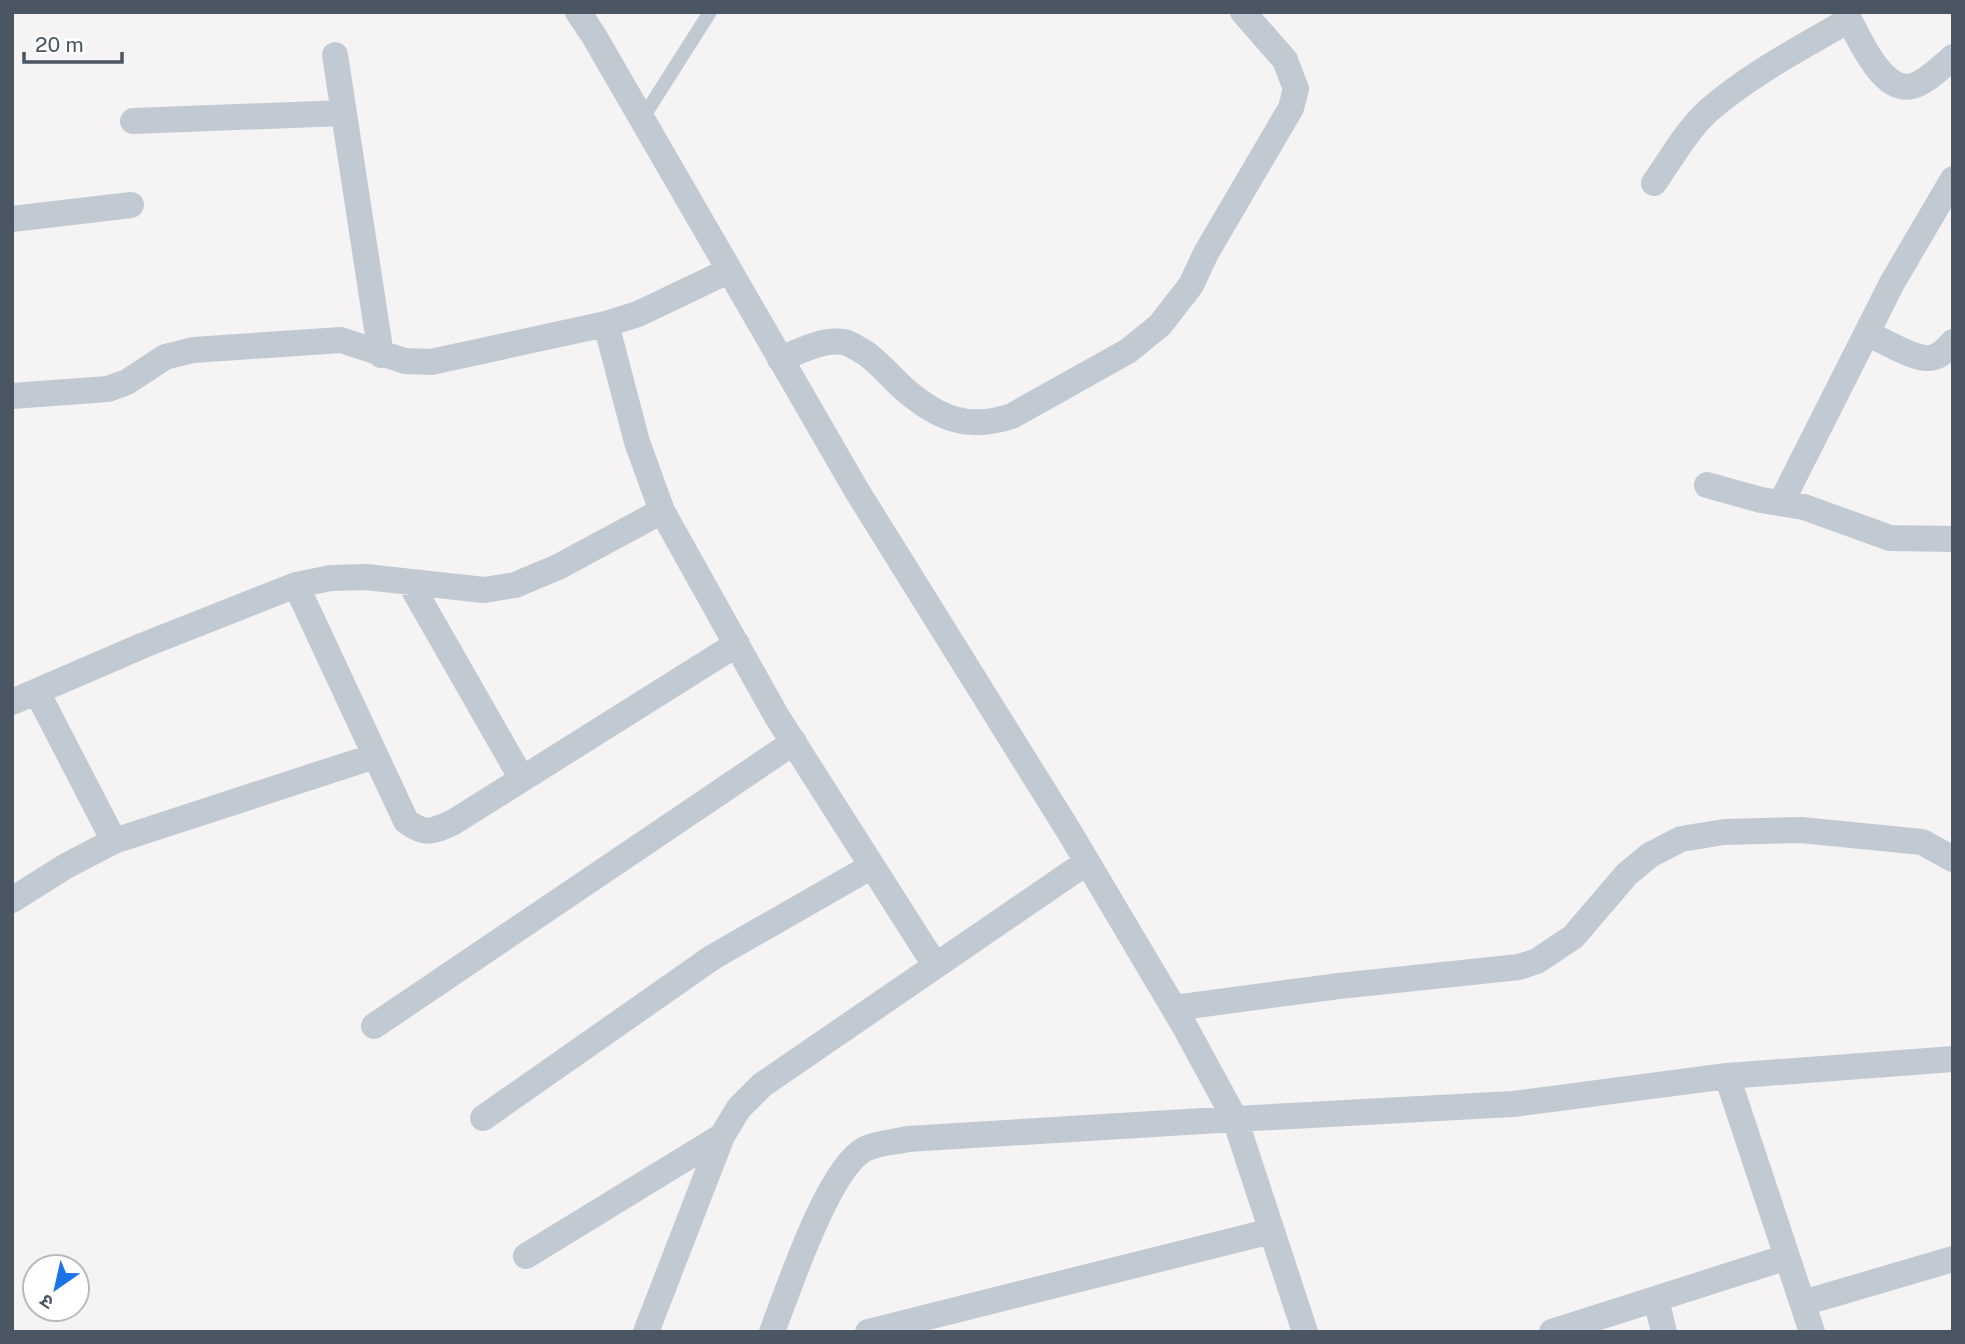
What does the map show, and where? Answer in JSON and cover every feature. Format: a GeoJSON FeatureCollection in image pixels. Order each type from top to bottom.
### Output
{"type":"FeatureCollection","features":[{"type":"Feature","properties":{"kind":"street"},"geometry":{"type":"LineString","coordinates":[[578,12],[857,491],[1087,862],[1174,1008],[1235,1119],[1305,1332]]}},
{"type":"Feature","properties":{"kind":"street"},"geometry":{"type":"LineString","coordinates":[[780,359],[824,342],[844,342],[876,361],[924,406],[944,416],[991,423],[1012,416],[1128,351],[1160,325],[1191,285],[1206,253],[1291,108],[1296,89],[1285,60],[1243,12]]}},
{"type":"Feature","properties":{"kind":"street"},"geometry":{"type":"LineString","coordinates":[[1654,183],[1707,111],[1847,16],[1877,68],[1898,86],[1910,87],[1921,82],[1953,57]]}},
{"type":"Feature","properties":{"kind":"street"},"geometry":{"type":"LineString","coordinates":[[335,55],[381,355]]}},
{"type":"Feature","properties":{"kind":"street"},"geometry":{"type":"LineString","coordinates":[[133,121],[344,113]]}},
{"type":"Feature","properties":{"kind":"street"},"geometry":{"type":"LineString","coordinates":[[1781,503],[1892,283],[1953,179]]}},
{"type":"Feature","properties":{"kind":"street"},"geometry":{"type":"LineString","coordinates":[[12,219],[131,205]]}},
{"type":"Feature","properties":{"kind":"street"},"geometry":{"type":"LineString","coordinates":[[12,396],[108,389],[127,383],[165,357],[193,350],[341,340],[405,361],[430,362],[606,324],[638,314],[728,271]]}},
{"type":"Feature","properties":{"kind":"street"},"geometry":{"type":"LineString","coordinates":[[606,324],[637,442],[662,511],[794,742],[935,965]]}},
{"type":"Feature","properties":{"kind":"street"},"geometry":{"type":"LineString","coordinates":[[1867,333],[1921,358],[1941,355],[1953,342]]}},
{"type":"Feature","properties":{"kind":"street"},"geometry":{"type":"LineString","coordinates":[[1707,485],[1804,506],[1890,538],[1953,539]]}},
{"type":"Feature","properties":{"kind":"street"},"geometry":{"type":"LineString","coordinates":[[12,702],[144,645],[296,585],[331,578],[366,577],[484,590],[515,585],[558,567],[662,511]]}},
{"type":"Feature","properties":{"kind":"street"},"geometry":{"type":"LineString","coordinates":[[410,583],[522,779]]}},
{"type":"Feature","properties":{"kind":"street"},"geometry":{"type":"LineString","coordinates":[[296,585],[406,821],[418,830],[431,832],[452,823],[737,643]]}},
{"type":"Feature","properties":{"kind":"street"},"geometry":{"type":"LineString","coordinates":[[37,692],[114,841]]}},
{"type":"Feature","properties":{"kind":"street"},"geometry":{"type":"LineString","coordinates":[[373,1026],[794,742]]}},
{"type":"Feature","properties":{"kind":"street"},"geometry":{"type":"LineString","coordinates":[[12,900],[65,866],[114,841],[375,755]]}},
{"type":"Feature","properties":{"kind":"street"},"geometry":{"type":"LineString","coordinates":[[1174,1008],[1339,986],[1519,967],[1537,961],[1573,937],[1627,874],[1650,855],[1681,839],[1724,832],[1801,830],[1922,842],[1953,859]]}},
{"type":"Feature","properties":{"kind":"street"},"geometry":{"type":"LineString","coordinates":[[646,1332],[722,1136],[739,1108],[762,1085],[1087,862]]}},
{"type":"Feature","properties":{"kind":"street"},"geometry":{"type":"LineString","coordinates":[[483,1118],[713,957],[872,866]]}},
{"type":"Feature","properties":{"kind":"street"},"geometry":{"type":"LineString","coordinates":[[772,1332],[826,1202],[848,1163],[866,1149],[908,1139],[1513,1104],[1727,1076],[1953,1059]]}},
{"type":"Feature","properties":{"kind":"street"},"geometry":{"type":"LineString","coordinates":[[1727,1076],[1812,1332]]}},
{"type":"Feature","properties":{"kind":"street"},"geometry":{"type":"LineString","coordinates":[[526,1256],[722,1136]]}},
{"type":"Feature","properties":{"kind":"street"},"geometry":{"type":"LineString","coordinates":[[868,1332],[1271,1231]]}},
{"type":"Feature","properties":{"kind":"street"},"geometry":{"type":"LineString","coordinates":[[1552,1332],[1787,1256]]}},
{"type":"Feature","properties":{"kind":"street"},"geometry":{"type":"LineString","coordinates":[[1803,1303],[1953,1259]]}},
{"type":"Feature","properties":{"kind":"street"},"geometry":{"type":"LineString","coordinates":[[1656,1299],[1664,1332]]}},
{"type":"Feature","properties":{"kind":"lane"},"geometry":{"type":"LineString","coordinates":[[642,119],[710,12]]}}]}
